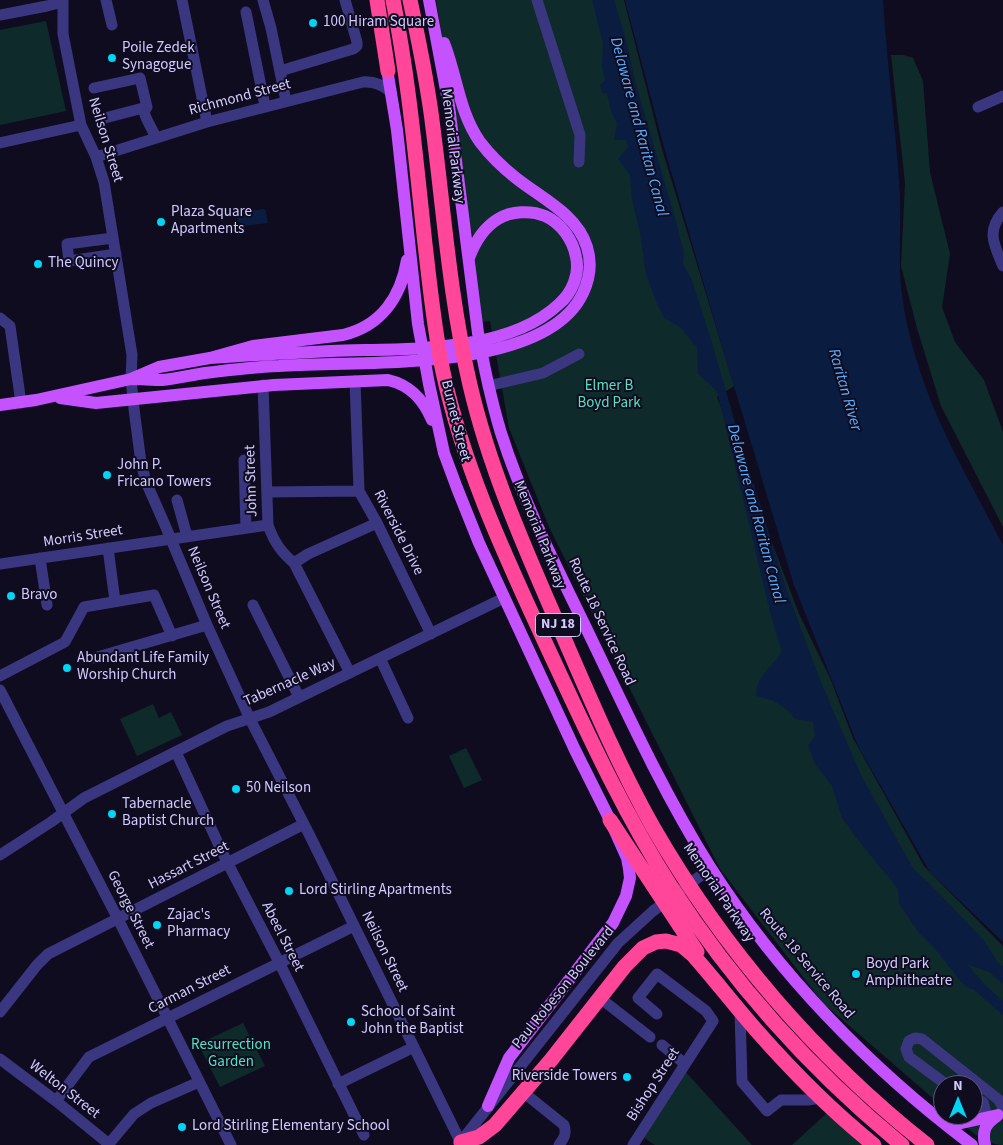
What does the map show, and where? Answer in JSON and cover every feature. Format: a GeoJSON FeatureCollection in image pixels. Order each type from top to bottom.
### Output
{"type":"FeatureCollection","features":[{"type":"Feature","properties":{"kind":"highway"},"geometry":{"type":"LineString","coordinates":[[377,0],[388,71]]}},
{"type":"Feature","properties":{"kind":"highway","name":"NJ 18"},"geometry":{"type":"LineString","coordinates":[[392,0],[407,82],[432,308],[440,358],[448,395],[463,446],[493,528],[604,766],[647,846],[684,905],[721,957],[783,1032],[845,1095],[902,1145]]}},
{"type":"Feature","properties":{"kind":"highway","name":"Memorial Parkway"},"geometry":{"type":"LineString","coordinates":[[410,0],[432,118],[459,329],[474,405],[510,513],[591,701],[615,753],[654,828],[693,891],[725,936],[768,992],[811,1039],[865,1092],[927,1145]]}},
{"type":"Feature","properties":{"kind":"highway"},"geometry":{"type":"LineString","coordinates":[[610,820],[716,981]]}},
{"type":"Feature","properties":{"kind":"highway"},"geometry":{"type":"LineString","coordinates":[[460,1144],[488,1131],[550,1060],[635,955],[647,945],[666,941],[680,945],[693,955],[766,1041],[820,1098],[874,1145]]}},
{"type":"Feature","properties":{"kind":"main road","name":"Burnet Street"},"geometry":{"type":"LineString","coordinates":[[370,0],[388,71],[418,324],[444,453],[471,524],[504,598],[610,820],[630,869],[629,884],[624,902],[609,930],[509,1058],[488,1106]]}},
{"type":"Feature","properties":{"kind":"main road","name":"Route 18 Service Road"},"geometry":{"type":"LineString","coordinates":[[429,0],[449,106],[468,260],[488,386],[512,465],[538,527],[648,758],[678,813],[706,872],[817,1005],[886,1075],[972,1145]]}},
{"type":"Feature","properties":{"kind":"main road"},"geometry":{"type":"LineString","coordinates":[[210,358],[371,356],[420,360],[461,356],[502,348],[527,340],[562,319],[578,302],[587,284],[590,272],[588,248],[581,232],[568,217],[507,171],[480,141],[463,108],[451,62],[432,14]]}},
{"type":"Feature","properties":{"kind":"main road"},"geometry":{"type":"LineString","coordinates":[[131,379],[162,380],[215,372],[371,356],[502,336],[525,327],[554,309],[567,297],[576,271],[576,255],[572,244],[562,228],[552,220],[538,214],[518,212],[504,215],[493,222],[475,244],[468,260]]}},
{"type":"Feature","properties":{"kind":"main road"},"geometry":{"type":"LineString","coordinates":[[0,405],[131,379],[159,367],[210,358],[253,346],[343,335],[364,328],[384,313],[398,293],[406,268],[409,245]]}},
{"type":"Feature","properties":{"kind":"main road"},"geometry":{"type":"LineString","coordinates":[[52,396],[96,403],[263,386],[355,380],[388,380],[399,383],[412,391],[423,402],[444,453]]}},
{"type":"Feature","properties":{"kind":"main road"},"geometry":{"type":"LineString","coordinates":[[948,1126],[998,1114]]}},
{"type":"Feature","properties":{"kind":"main road"},"geometry":{"type":"LineString","coordinates":[[985,1145],[983,1134],[985,1127],[998,1114]]}},
{"type":"Feature","properties":{"kind":"street"},"geometry":{"type":"LineString","coordinates":[[106,0],[112,25]]}},
{"type":"Feature","properties":{"kind":"street"},"geometry":{"type":"LineString","coordinates":[[182,0],[207,122]]}},
{"type":"Feature","properties":{"kind":"street"},"geometry":{"type":"LineString","coordinates":[[263,0],[286,101]]}},
{"type":"Feature","properties":{"kind":"street"},"geometry":{"type":"LineString","coordinates":[[280,71],[353,49],[357,46],[358,42],[345,0]]}},
{"type":"Feature","properties":{"kind":"street"},"geometry":{"type":"LineString","coordinates":[[538,0],[580,135],[579,162]]}},
{"type":"Feature","properties":{"kind":"street"},"geometry":{"type":"LineString","coordinates":[[0,15],[63,1]]}},
{"type":"Feature","properties":{"kind":"street","name":"Neilson Street"},"geometry":{"type":"LineString","coordinates":[[63,1],[63,34],[81,125],[96,157],[104,182],[132,354],[131,379],[143,472],[207,625],[250,719],[304,824],[460,1144]]}},
{"type":"Feature","properties":{"kind":"street"},"geometry":{"type":"LineString","coordinates":[[246,12],[265,106]]}},
{"type":"Feature","properties":{"kind":"street"},"geometry":{"type":"LineString","coordinates":[[94,88],[140,78],[147,107],[144,112],[156,138]]}},
{"type":"Feature","properties":{"kind":"street","name":"Richmond Street"},"geometry":{"type":"LineString","coordinates":[[96,157],[207,122],[367,82],[378,84],[391,92]]}},
{"type":"Feature","properties":{"kind":"street"},"geometry":{"type":"LineString","coordinates":[[978,107],[1003,96]]}},
{"type":"Feature","properties":{"kind":"street"},"geometry":{"type":"LineString","coordinates":[[101,119],[147,107]]}},
{"type":"Feature","properties":{"kind":"street"},"geometry":{"type":"LineString","coordinates":[[0,143],[81,125]]}},
{"type":"Feature","properties":{"kind":"street"},"geometry":{"type":"LineString","coordinates":[[1003,212],[995,221],[998,239],[992,243],[1003,266]]}},
{"type":"Feature","properties":{"kind":"street"},"geometry":{"type":"LineString","coordinates":[[113,238],[67,244],[69,261],[116,254]]}},
{"type":"Feature","properties":{"kind":"street"},"geometry":{"type":"LineString","coordinates":[[0,318],[10,326],[21,402]]}},
{"type":"Feature","properties":{"kind":"street"},"geometry":{"type":"LineString","coordinates":[[488,386],[543,373],[579,354]]}},
{"type":"Feature","properties":{"kind":"street","name":"Riverside Drive"},"geometry":{"type":"LineString","coordinates":[[355,380],[360,491],[431,634]]}},
{"type":"Feature","properties":{"kind":"street","name":"John Street"},"geometry":{"type":"LineString","coordinates":[[263,386],[268,525],[273,539],[282,552],[294,563],[350,673]]}},
{"type":"Feature","properties":{"kind":"street"},"geometry":{"type":"LineString","coordinates":[[244,460],[246,528]]}},
{"type":"Feature","properties":{"kind":"street"},"geometry":{"type":"LineString","coordinates":[[267,492],[360,491]]}},
{"type":"Feature","properties":{"kind":"street"},"geometry":{"type":"LineString","coordinates":[[177,500],[187,536]]}},
{"type":"Feature","properties":{"kind":"street"},"geometry":{"type":"LineString","coordinates":[[294,563],[308,554],[377,523]]}},
{"type":"Feature","properties":{"kind":"street","name":"Morris Street"},"geometry":{"type":"LineString","coordinates":[[0,564],[268,525]]}},
{"type":"Feature","properties":{"kind":"street"},"geometry":{"type":"LineString","coordinates":[[108,548],[115,602]]}},
{"type":"Feature","properties":{"kind":"street"},"geometry":{"type":"LineString","coordinates":[[40,558],[47,605]]}},
{"type":"Feature","properties":{"kind":"street"},"geometry":{"type":"LineString","coordinates":[[0,676],[65,642],[84,606],[154,595],[172,636]]}},
{"type":"Feature","properties":{"kind":"street","name":"Tabernacle Way"},"geometry":{"type":"LineString","coordinates":[[0,855],[84,798],[227,726],[268,712],[299,698],[504,598]]}},
{"type":"Feature","properties":{"kind":"street"},"geometry":{"type":"LineString","coordinates":[[253,605],[299,698]]}},
{"type":"Feature","properties":{"kind":"street"},"geometry":{"type":"LineString","coordinates":[[94,658],[207,625]]}},
{"type":"Feature","properties":{"kind":"street"},"geometry":{"type":"LineString","coordinates":[[380,658],[408,718]]}},
{"type":"Feature","properties":{"kind":"street","name":"George Street"},"geometry":{"type":"LineString","coordinates":[[0,690],[4,707],[64,812],[231,1145]]}},
{"type":"Feature","properties":{"kind":"street","name":"Abeel Street"},"geometry":{"type":"LineString","coordinates":[[176,752],[228,863],[279,962],[338,1084],[360,1118],[364,1135]]}},
{"type":"Feature","properties":{"kind":"street","name":"Hassart Street"},"geometry":{"type":"LineString","coordinates":[[0,1012],[48,954],[304,824]]}},
{"type":"Feature","properties":{"kind":"street","name":"Paul Robeson Boulevard"},"geometry":{"type":"LineString","coordinates":[[460,1144],[597,968],[624,937],[653,911],[706,872]]}},
{"type":"Feature","properties":{"kind":"street","name":"Carman Street"},"geometry":{"type":"LineString","coordinates":[[56,1102],[89,1057],[354,926]]}},
{"type":"Feature","properties":{"kind":"street","name":"Bishop Street"},"geometry":{"type":"LineString","coordinates":[[633,1145],[713,1021],[706,1011],[657,974],[638,998],[657,1014]]}},
{"type":"Feature","properties":{"kind":"street"},"geometry":{"type":"LineString","coordinates":[[600,998],[650,1036]]}},
{"type":"Feature","properties":{"kind":"street"},"geometry":{"type":"LineString","coordinates":[[740,1010],[742,1082],[767,1111],[781,1100],[820,1098]]}},
{"type":"Feature","properties":{"kind":"street"},"geometry":{"type":"LineString","coordinates":[[933,1075],[909,1058],[906,1049],[909,1042],[915,1038],[922,1039],[968,1075]]}},
{"type":"Feature","properties":{"kind":"street"},"geometry":{"type":"LineString","coordinates":[[662,1045],[686,1064]]}},
{"type":"Feature","properties":{"kind":"street"},"geometry":{"type":"LineString","coordinates":[[338,1084],[414,1047]]}},
{"type":"Feature","properties":{"kind":"street","name":"Welton Street"},"geometry":{"type":"LineString","coordinates":[[0,1059],[108,1144]]}},
{"type":"Feature","properties":{"kind":"street"},"geometry":{"type":"LineString","coordinates":[[108,1144],[134,1114],[151,1103],[199,1082]]}},
{"type":"Feature","properties":{"kind":"street"},"geometry":{"type":"LineString","coordinates":[[983,1087],[999,1100],[998,1114]]}},
{"type":"Feature","properties":{"kind":"street"},"geometry":{"type":"LineString","coordinates":[[523,1092],[564,1125],[566,1130],[559,1145]]}},
{"type":"Feature","properties":{"kind":"street"},"geometry":{"type":"LineString","coordinates":[[983,1102],[998,1114]]}},
{"type":"Feature","properties":{"kind":"green space","name":"Elmer B Boyd Park"},"geometry":{"type":"Polygon","coordinates":[[[436,0],[624,0],[662,149],[734,386],[717,397],[799,614],[830,678],[853,738],[924,866],[1003,946],[1003,1145],[982,1139],[964,1125],[983,1125],[983,1075],[933,1075],[933,1098],[823,1003],[720,869],[549,527],[509,428],[490,321],[482,322],[468,260],[475,244],[459,182],[462,155],[436,0]]]}},
{"type":"Feature","properties":{"kind":"green space"},"geometry":{"type":"Polygon","coordinates":[[[46,21],[66,111],[0,125],[0,30],[46,21]]]}},
{"type":"Feature","properties":{"kind":"green space"},"geometry":{"type":"Polygon","coordinates":[[[891,55],[904,55],[913,58],[923,81],[930,172],[950,254],[942,307],[955,342],[984,380],[1003,432],[1003,527],[941,406],[917,328],[901,266],[905,183],[891,55]]]}},
{"type":"Feature","properties":{"kind":"green space"},"geometry":{"type":"Polygon","coordinates":[[[153,704],[159,718],[171,712],[182,735],[137,756],[120,719],[153,704]]]}},
{"type":"Feature","properties":{"kind":"green space"},"geometry":{"type":"Polygon","coordinates":[[[466,748],[482,780],[464,788],[449,756],[466,748]]]}},
{"type":"Feature","properties":{"kind":"green space","name":"Resurrection Garden"},"geometry":{"type":"Polygon","coordinates":[[[243,1023],[265,1066],[220,1087],[198,1044],[243,1023]]]}},
{"type":"Feature","properties":{"kind":"green space"},"geometry":{"type":"Polygon","coordinates":[[[683,1069],[752,1145],[655,1145],[641,1136],[683,1069]]]}},
{"type":"Feature","properties":{"kind":"green space"},"geometry":{"type":"Polygon","coordinates":[[[827,1113],[865,1145],[792,1145],[827,1113]]]}},
{"type":"Feature","properties":{"kind":"water","name":"Delaware and Raritan Canal"},"geometry":{"type":"Polygon","coordinates":[[[592,0],[614,0],[625,36],[635,81],[675,218],[684,253],[683,263],[692,280],[712,343],[787,591],[820,680],[861,775],[914,870],[983,939],[999,964],[1003,966],[1003,984],[989,972],[967,964],[986,986],[1003,1001],[1003,1015],[973,989],[970,989],[961,982],[935,949],[919,933],[899,904],[898,889],[842,818],[832,786],[815,764],[808,745],[815,736],[813,722],[795,719],[778,703],[756,696],[762,677],[782,652],[771,616],[717,391],[698,374],[697,348],[680,327],[664,318],[646,274],[640,233],[632,200],[630,175],[618,159],[628,147],[626,140],[614,140],[617,124],[611,111],[607,94],[602,93],[600,85],[605,80],[602,67],[603,43],[592,0]]]}},
{"type":"Feature","properties":{"kind":"water","name":"Raritan River"},"geometry":{"type":"Polygon","coordinates":[[[625,0],[883,0],[900,196],[901,284],[907,322],[920,371],[936,414],[1003,544],[1003,942],[930,872],[858,746],[794,585],[664,147],[625,0]]]}},
{"type":"Feature","properties":{"kind":"water"},"geometry":{"type":"Polygon","coordinates":[[[265,209],[268,223],[243,226],[238,222],[237,217],[241,214],[240,212],[265,209]]]}},
{"type":"Feature","properties":{"kind":"place","name":"100 Hiram Square"},"geometry":{"type":"Point","coordinates":[313,23]}},
{"type":"Feature","properties":{"kind":"place","name":"Poile Zedek Synagogue"},"geometry":{"type":"Point","coordinates":[112,58]}},
{"type":"Feature","properties":{"kind":"place","name":"Plaza Square Apartments"},"geometry":{"type":"Point","coordinates":[161,222]}},
{"type":"Feature","properties":{"kind":"place","name":"The Quincy"},"geometry":{"type":"Point","coordinates":[38,264]}},
{"type":"Feature","properties":{"kind":"place","name":"John P. Fricano Towers"},"geometry":{"type":"Point","coordinates":[107,475]}},
{"type":"Feature","properties":{"kind":"place","name":"Bravo"},"geometry":{"type":"Point","coordinates":[11,596]}},
{"type":"Feature","properties":{"kind":"place","name":"Abundant Life Family Worship Church"},"geometry":{"type":"Point","coordinates":[67,668]}},
{"type":"Feature","properties":{"kind":"place","name":"50 Neilson"},"geometry":{"type":"Point","coordinates":[236,789]}},
{"type":"Feature","properties":{"kind":"place","name":"Tabernacle Baptist Church"},"geometry":{"type":"Point","coordinates":[112,814]}},
{"type":"Feature","properties":{"kind":"place","name":"Lord Stirling Apartments"},"geometry":{"type":"Point","coordinates":[289,891]}},
{"type":"Feature","properties":{"kind":"place","name":"Zajac's Pharmacy"},"geometry":{"type":"Point","coordinates":[157,925]}},
{"type":"Feature","properties":{"kind":"place","name":"Boyd Park Amphitheatre"},"geometry":{"type":"Point","coordinates":[856,974]}},
{"type":"Feature","properties":{"kind":"place","name":"School of Saint John the Baptist"},"geometry":{"type":"Point","coordinates":[351,1022]}},
{"type":"Feature","properties":{"kind":"place","name":"Riverside Towers"},"geometry":{"type":"Point","coordinates":[627,1077]}},
{"type":"Feature","properties":{"kind":"place","name":"Lord Stirling Elementary School"},"geometry":{"type":"Point","coordinates":[182,1127]}}]}
